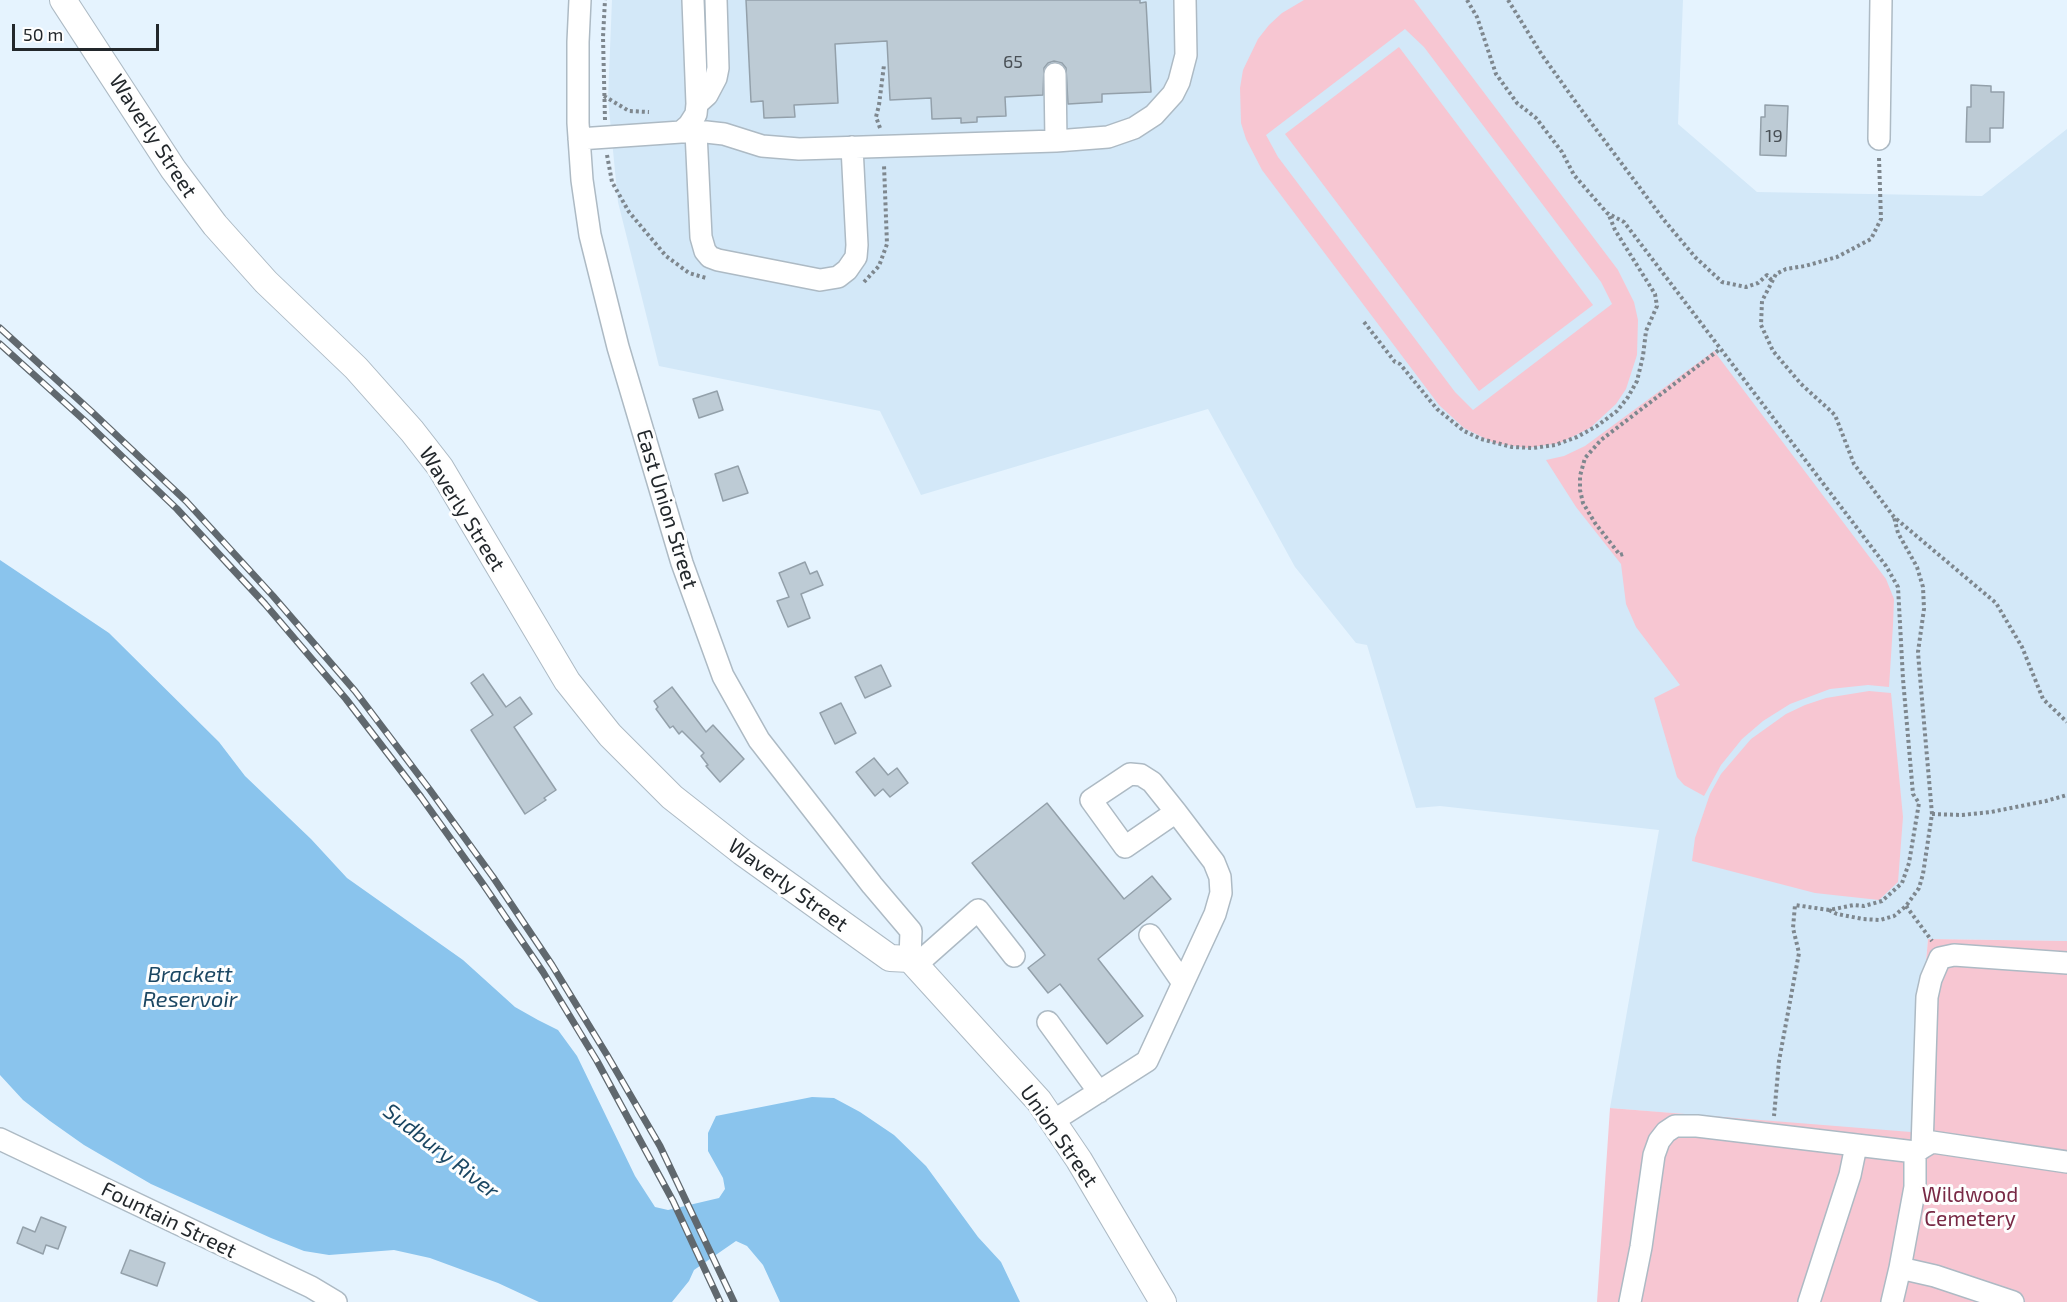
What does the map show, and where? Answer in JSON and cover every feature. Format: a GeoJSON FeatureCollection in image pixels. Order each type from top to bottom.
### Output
{"type":"FeatureCollection","features":[{"type":"Feature","properties":{"kind":"main road","name":"Waverly Street"},"geometry":{"type":"LineString","coordinates":[[63,0],[192,197],[266,282],[356,368],[412,431],[440,467],[567,681],[610,735],[672,797],[742,852],[890,958],[913,962]]}},
{"type":"Feature","properties":{"kind":"main road","name":"Union Street"},"geometry":{"type":"LineString","coordinates":[[913,962],[1039,1101],[1079,1160],[1163,1302]]}},
{"type":"Feature","properties":{"kind":"street","name":"East Union Street"},"geometry":{"type":"LineString","coordinates":[[580,0],[579,139],[590,235],[618,347],[682,563],[723,676],[759,740],[911,932],[913,962]]}},
{"type":"Feature","properties":{"kind":"street"},"geometry":{"type":"LineString","coordinates":[[693,0],[697,104],[696,114],[689,125],[689,132],[701,237],[705,251],[710,257],[820,280],[838,277],[847,270],[856,257],[852,147]]}},
{"type":"Feature","properties":{"kind":"street"},"geometry":{"type":"LineString","coordinates":[[697,104],[712,87],[718,68],[716,0]]}},
{"type":"Feature","properties":{"kind":"street"},"geometry":{"type":"LineString","coordinates":[[579,139],[689,132],[724,134],[779,149],[1056,141],[1093,139],[1122,133],[1154,115],[1173,94],[1179,82],[1186,55],[1185,0]]}},
{"type":"Feature","properties":{"kind":"street"},"geometry":{"type":"LineString","coordinates":[[1879,139],[1881,0]]}},
{"type":"Feature","properties":{"kind":"street"},"geometry":{"type":"LineString","coordinates":[[1055,74],[1056,141]]}},
{"type":"Feature","properties":{"kind":"street"},"geometry":{"type":"LineString","coordinates":[[1053,1121],[1147,1061],[1215,914],[1221,893],[1220,878],[1214,862],[1176,812]]}},
{"type":"Feature","properties":{"kind":"street"},"geometry":{"type":"LineString","coordinates":[[913,962],[978,910],[1014,956]]}},
{"type":"Feature","properties":{"kind":"street"},"geometry":{"type":"LineString","coordinates":[[1150,935],[1183,982]]}},
{"type":"Feature","properties":{"kind":"street"},"geometry":{"type":"LineString","coordinates":[[1892,1302],[1915,1187],[1927,997],[1931,979],[1940,958],[1954,955],[2067,963]]}},
{"type":"Feature","properties":{"kind":"street"},"geometry":{"type":"LineString","coordinates":[[1048,1022],[1099,1092]]}},
{"type":"Feature","properties":{"kind":"street"},"geometry":{"type":"LineString","coordinates":[[1630,1302],[1641,1247],[1654,1155],[1659,1141],[1666,1132],[1676,1126],[1697,1126],[1856,1146],[1918,1150],[1932,1142],[2067,1162]]}},
{"type":"Feature","properties":{"kind":"street","name":"Fountain Street"},"geometry":{"type":"LineString","coordinates":[[0,1139],[311,1287],[336,1302]]}},
{"type":"Feature","properties":{"kind":"street"},"geometry":{"type":"LineString","coordinates":[[1809,1302],[1850,1174],[1856,1146]]}},
{"type":"Feature","properties":{"kind":"street"},"geometry":{"type":"LineString","coordinates":[[1900,1268],[1935,1276],[2013,1302]]}},
{"type":"Feature","properties":{"kind":"path"},"geometry":{"type":"LineString","coordinates":[[605,0],[603,38],[605,137],[612,182],[629,212],[666,256],[689,273],[711,279]]}},
{"type":"Feature","properties":{"kind":"path"},"geometry":{"type":"LineString","coordinates":[[1364,322],[1395,362],[1400,364],[1437,409],[1464,431],[1489,442],[1512,447],[1533,448],[1555,445],[1577,437],[1617,411],[1637,381],[1646,331],[1657,306],[1656,294],[1615,230],[1607,213],[1574,175],[1562,152],[1536,118],[1517,103],[1496,74],[1477,17],[1467,0]]}},
{"type":"Feature","properties":{"kind":"path"},"geometry":{"type":"LineString","coordinates":[[1508,0],[1542,55],[1580,108],[1664,220],[1695,257],[1722,282],[1746,286],[1758,283],[1767,275],[1773,282]]}},
{"type":"Feature","properties":{"kind":"path"},"geometry":{"type":"LineString","coordinates":[[859,286],[879,266],[887,244],[882,133],[876,117],[884,64]]}},
{"type":"Feature","properties":{"kind":"path"},"geometry":{"type":"LineString","coordinates":[[1879,139],[1881,219],[1871,239],[1838,257],[1786,269],[1776,274],[1766,290],[1761,325],[1773,351],[1801,384],[1835,415],[1854,464],[1894,517],[1996,603],[2022,646],[2043,699],[2067,722]]}},
{"type":"Feature","properties":{"kind":"path"},"geometry":{"type":"LineString","coordinates":[[1607,213],[1624,222],[1886,566],[1898,587],[1913,794],[1919,803],[1909,863],[1902,883],[1882,901],[1864,906],[1854,905],[1829,910]]}},
{"type":"Feature","properties":{"kind":"path"},"geometry":{"type":"LineString","coordinates":[[1623,554],[1620,555],[1583,503],[1580,476],[1585,458],[1601,440],[1720,349]]}},
{"type":"Feature","properties":{"kind":"path"},"geometry":{"type":"LineString","coordinates":[[1772,1136],[1779,1061],[1798,953],[1793,928],[1796,905],[1829,910],[1863,920],[1880,920],[1894,916],[1906,906],[1919,888],[1932,814],[1918,652],[1924,609],[1923,587],[1917,567],[1898,533],[1894,517]]}},
{"type":"Feature","properties":{"kind":"path"},"geometry":{"type":"LineString","coordinates":[[1932,814],[1962,815],[1991,812],[2067,795]]}},
{"type":"Feature","properties":{"kind":"path"},"geometry":{"type":"LineString","coordinates":[[1906,906],[1928,935],[1940,958]]}},
{"type":"Feature","properties":{"kind":"shaded area"},"geometry":{"type":"Polygon","coordinates":[[[612,0],[1683,0],[1678,124],[1757,192],[1982,196],[2067,129],[2067,941],[1928,939],[1911,1133],[1610,1108],[1659,830],[1440,806],[1416,808],[1367,645],[1356,643],[1295,567],[1208,409],[921,495],[880,411],[659,366],[618,202],[608,99],[612,0]]]}},
{"type":"Feature","properties":{"kind":"green space"},"geometry":{"type":"Polygon","coordinates":[[[1304,0],[1414,0],[1618,270],[1634,302],[1638,320],[1637,355],[1626,389],[1616,404],[1590,428],[1560,443],[1527,448],[1494,443],[1464,428],[1439,405],[1262,170],[1246,139],[1241,123],[1240,88],[1243,70],[1258,39],[1282,13],[1304,0]],[[1405,29],[1266,135],[1278,157],[1455,392],[1473,410],[1612,304],[1601,282],[1424,47],[1405,29]]]}},
{"type":"Feature","properties":{"kind":"green space"},"geometry":{"type":"Polygon","coordinates":[[[1399,47],[1593,305],[1479,391],[1285,134],[1399,47]]]}},
{"type":"Feature","properties":{"kind":"green space"},"geometry":{"type":"Polygon","coordinates":[[[1714,351],[1886,579],[1894,599],[1889,687],[1868,685],[1830,689],[1790,704],[1763,721],[1742,739],[1721,765],[1704,796],[1684,785],[1677,777],[1654,698],[1680,685],[1636,627],[1626,604],[1621,564],[1576,507],[1546,460],[1564,456],[1585,446],[1714,351]]]}},
{"type":"Feature","properties":{"kind":"green space"},"geometry":{"type":"Polygon","coordinates":[[[1869,691],[1891,693],[1903,817],[1898,882],[1879,900],[1815,893],[1692,861],[1695,838],[1710,794],[1721,774],[1751,739],[1786,714],[1805,705],[1826,698],[1869,691]]]}},
{"type":"Feature","properties":{"kind":"green space","name":"Wildwood Cemetery"},"geometry":{"type":"Polygon","coordinates":[[[1928,939],[2067,941],[2067,1302],[1597,1302],[1610,1108],[1911,1132],[1928,939]]]}},
{"type":"Feature","properties":{"kind":"water","name":"Brackett Reservoir"},"geometry":{"type":"Polygon","coordinates":[[[0,560],[109,633],[219,742],[245,776],[311,839],[347,878],[463,960],[515,1007],[558,1030],[577,1056],[635,1176],[655,1207],[668,1210],[719,1198],[725,1189],[723,1178],[708,1151],[708,1133],[716,1116],[812,1097],[834,1098],[894,1135],[926,1166],[978,1237],[1001,1262],[1020,1302],[780,1302],[763,1265],[747,1246],[736,1241],[694,1270],[689,1281],[672,1302],[539,1302],[498,1283],[430,1258],[394,1250],[329,1255],[304,1251],[151,1184],[84,1145],[50,1121],[23,1100],[0,1075],[0,560]]]}},
{"type":"Feature","properties":{"kind":"building"},"geometry":{"type":"Polygon","coordinates":[[[746,0],[1140,0],[1140,3],[1146,2],[1151,92],[1102,94],[1102,102],[1068,104],[1066,68],[1062,63],[1054,61],[1048,63],[1044,68],[1043,95],[1005,97],[1006,116],[977,117],[977,122],[961,123],[961,118],[932,119],[931,98],[890,100],[887,41],[835,44],[838,103],[794,105],[795,117],[764,118],[763,101],[751,102],[746,0]]]}},
{"type":"Feature","properties":{"kind":"building"},"geometry":{"type":"Polygon","coordinates":[[[1971,85],[1991,86],[1991,92],[2004,92],[2003,128],[1990,128],[1990,142],[1966,142],[1967,107],[1971,107],[1971,85]]]}},
{"type":"Feature","properties":{"kind":"building"},"geometry":{"type":"Polygon","coordinates":[[[1765,105],[1788,106],[1786,156],[1760,155],[1761,117],[1765,117],[1765,105]]]}},
{"type":"Feature","properties":{"kind":"building"},"geometry":{"type":"Polygon","coordinates":[[[717,391],[723,410],[699,418],[693,399],[717,391]]]}},
{"type":"Feature","properties":{"kind":"building"},"geometry":{"type":"Polygon","coordinates":[[[738,466],[748,493],[723,501],[715,474],[738,466]]]}},
{"type":"Feature","properties":{"kind":"building"},"geometry":{"type":"Polygon","coordinates":[[[805,562],[810,574],[817,571],[823,585],[801,594],[810,618],[788,627],[777,601],[789,597],[779,573],[805,562]]]}},
{"type":"Feature","properties":{"kind":"building"},"geometry":{"type":"Polygon","coordinates":[[[881,665],[891,686],[865,698],[855,677],[881,665]]]}},
{"type":"Feature","properties":{"kind":"building"},"geometry":{"type":"Polygon","coordinates":[[[483,674],[506,707],[520,697],[532,714],[514,727],[556,790],[525,814],[471,730],[493,715],[471,683],[483,674]]]}},
{"type":"Feature","properties":{"kind":"building"},"geometry":{"type":"Polygon","coordinates":[[[672,687],[706,732],[713,725],[744,759],[720,782],[706,766],[708,765],[701,756],[704,753],[682,731],[679,734],[673,726],[670,728],[656,709],[658,707],[654,701],[672,687]]]}},
{"type":"Feature","properties":{"kind":"building"},"geometry":{"type":"Polygon","coordinates":[[[841,703],[856,733],[835,744],[820,713],[841,703]]]}},
{"type":"Feature","properties":{"kind":"building"},"geometry":{"type":"Polygon","coordinates":[[[874,758],[888,775],[897,768],[908,783],[890,797],[883,789],[875,796],[856,772],[874,758]]]}},
{"type":"Feature","properties":{"kind":"building"},"geometry":{"type":"Polygon","coordinates":[[[1047,803],[1124,899],[1152,876],[1171,899],[1098,959],[1143,1016],[1107,1044],[1060,984],[1048,993],[1028,968],[1045,955],[972,863],[1047,803]]]}},
{"type":"Feature","properties":{"kind":"building"},"geometry":{"type":"Polygon","coordinates":[[[41,1217],[66,1227],[58,1249],[46,1245],[43,1254],[17,1243],[23,1227],[35,1232],[41,1217]]]}},
{"type":"Feature","properties":{"kind":"building"},"geometry":{"type":"Polygon","coordinates":[[[130,1250],[165,1263],[157,1286],[121,1273],[130,1250]]]}},
{"type":"Feature","properties":{"kind":"railway"},"geometry":{"type":"LineString","coordinates":[[0,328],[186,501],[273,596],[355,691],[430,790],[493,877],[552,965],[607,1055],[660,1146],[734,1302]]}},
{"type":"Feature","properties":{"kind":"railway"},"geometry":{"type":"LineString","coordinates":[[0,344],[177,509],[265,604],[346,699],[421,797],[543,972],[597,1061],[673,1201],[720,1302]]}},
{"type":"Feature","properties":{"kind":"water label","name":"Sudbury River"},"geometry":{"type":"Point","coordinates":[441,1151]}}]}
